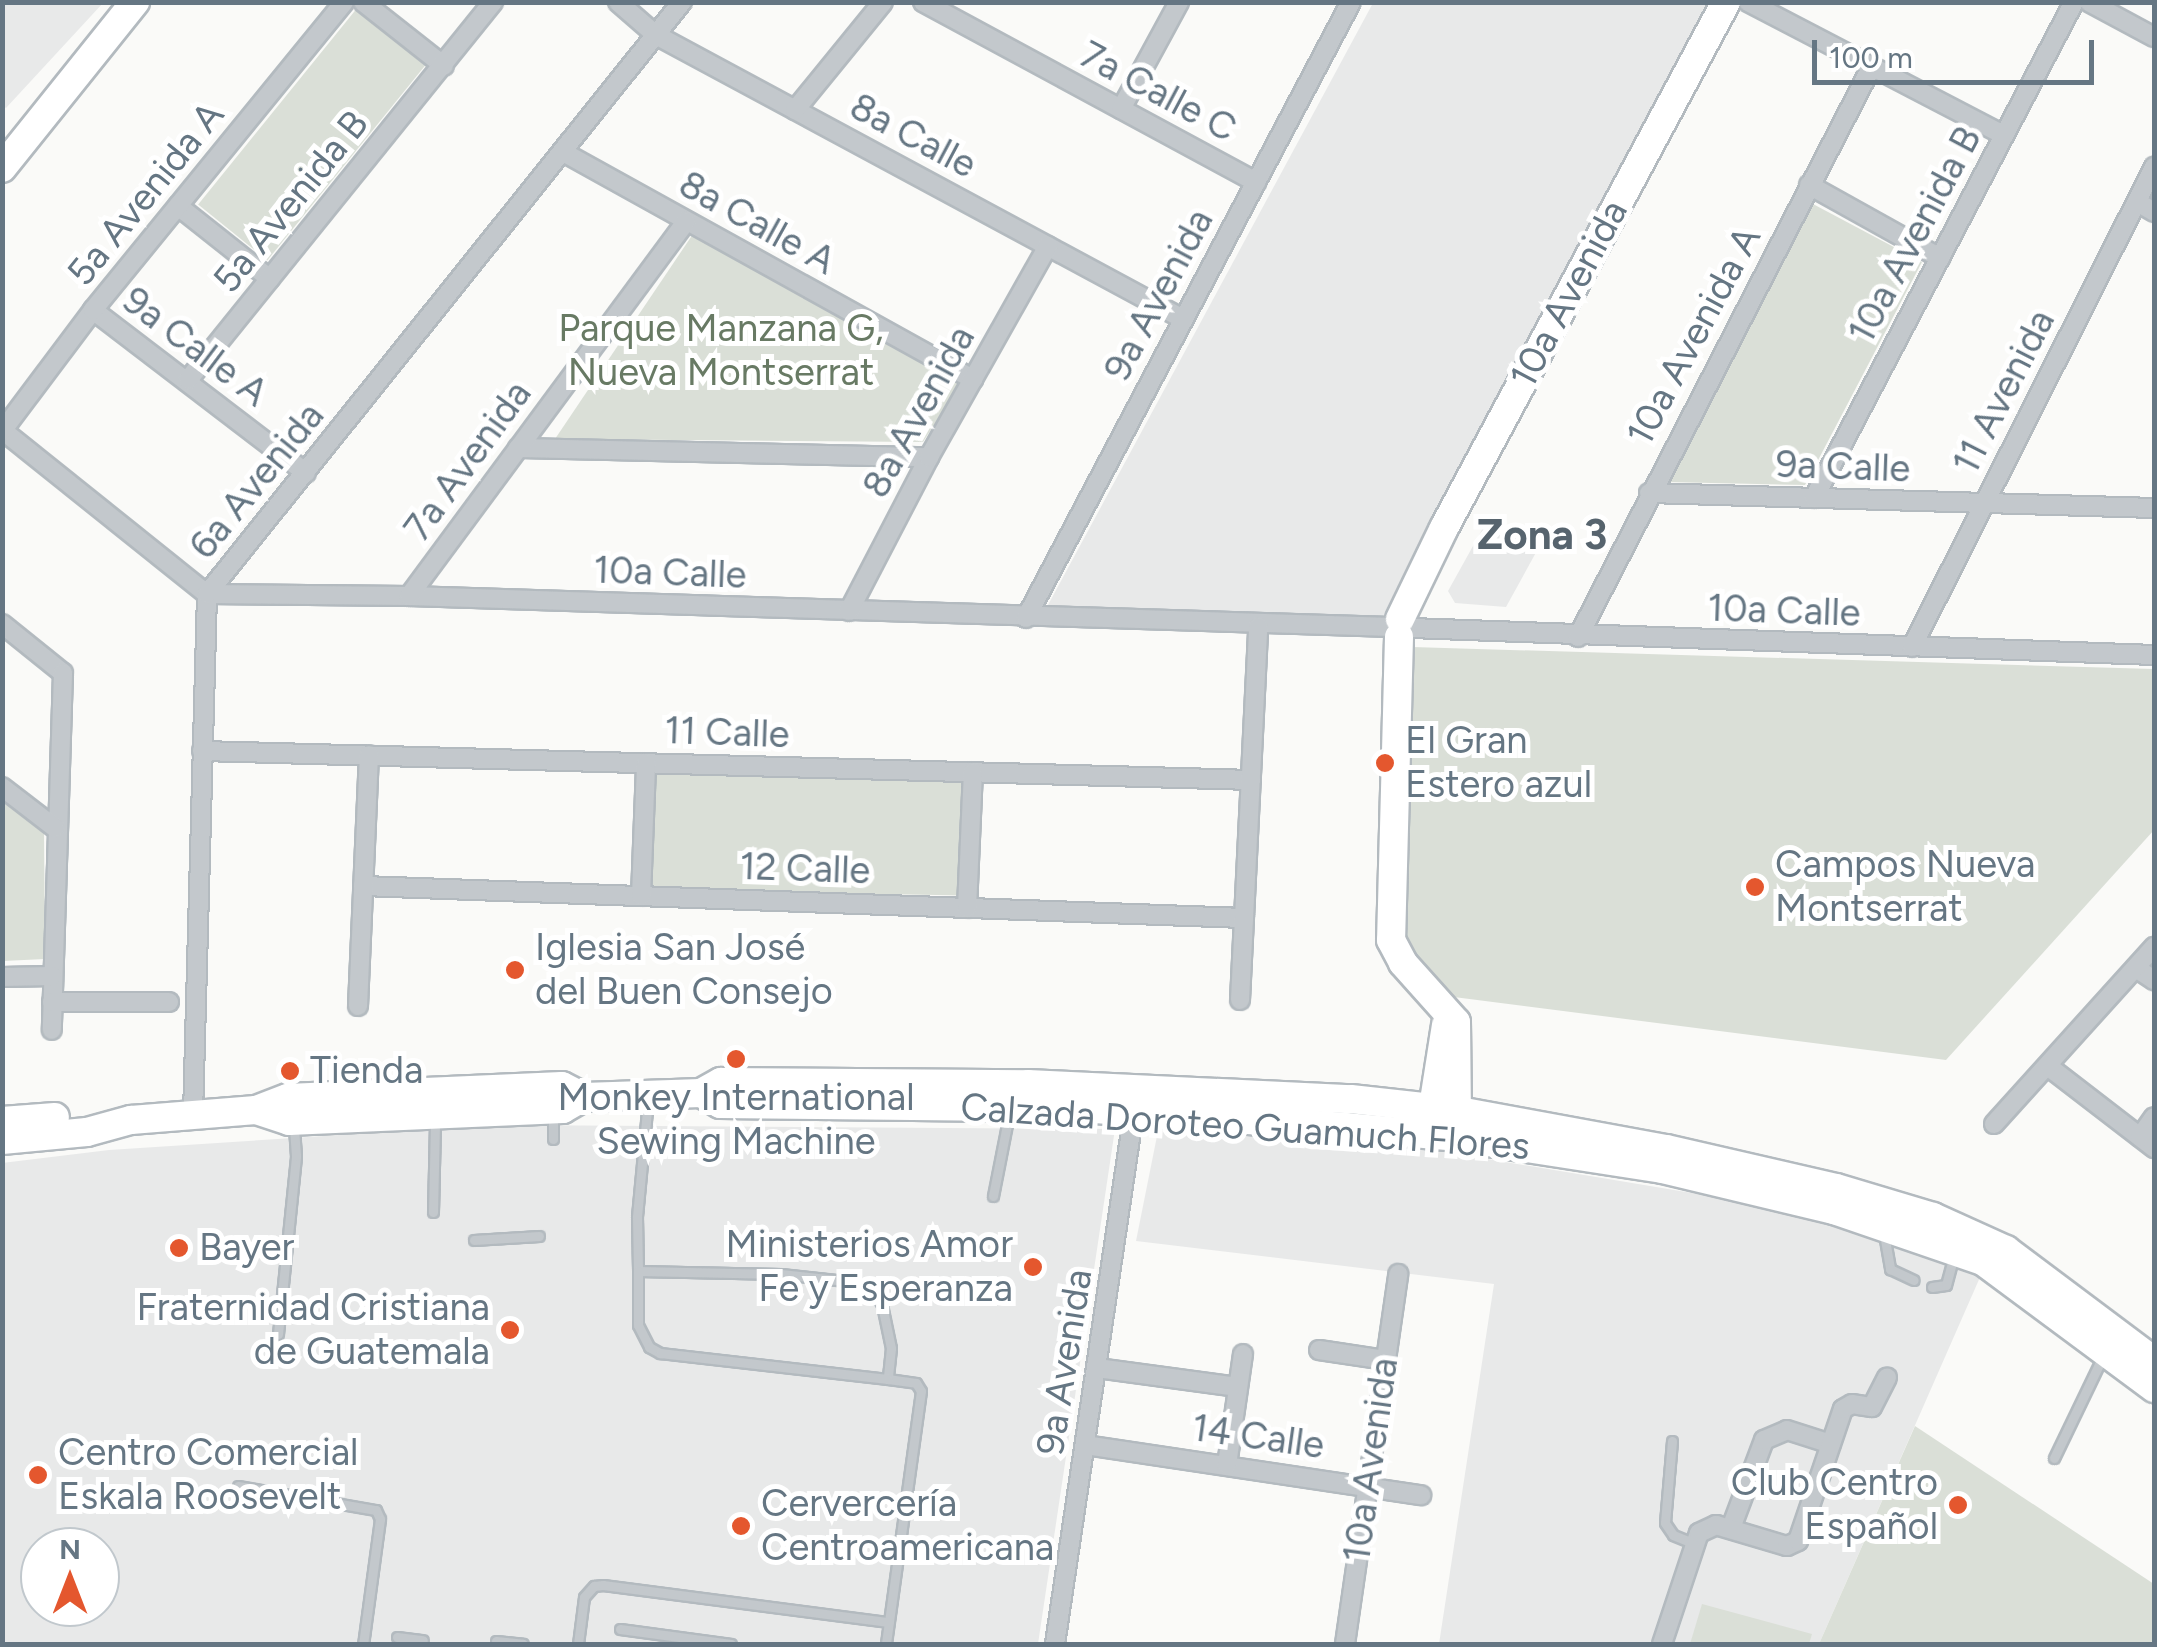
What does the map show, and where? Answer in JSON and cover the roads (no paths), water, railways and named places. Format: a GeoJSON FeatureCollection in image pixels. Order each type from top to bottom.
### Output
{"type":"FeatureCollection","features":[{"type":"Feature","properties":{"kind":"main road"},"geometry":{"type":"LineString","coordinates":[[7,152],[135,2]]}},
{"type":"Feature","properties":{"kind":"main road","name":"10a Avenida"},"geometry":{"type":"LineString","coordinates":[[1444,1123],[1460,1040],[1456,1022],[1402,963],[1391,940],[1402,626],[1415,586],[1726,2]]}},
{"type":"Feature","properties":{"kind":"main road","name":"Calzada Doroteo Guamuch Flores"},"geometry":{"type":"LineString","coordinates":[[256,1110],[294,1121],[554,1109],[584,1097],[701,1093],[721,1082],[1136,1101],[1444,1123],[1854,1205],[1958,1239],[2154,1388]]}},
{"type":"Feature","properties":{"kind":"main road","name":"Calzada Doroteo Guamuch Flores"},"geometry":{"type":"LineString","coordinates":[[2,1140],[87,1132],[131,1120],[256,1110],[288,1098],[562,1086],[584,1097]]}},
{"type":"Feature","properties":{"kind":"main road","name":"Calzada Doroteo Guamuch Flores"},"geometry":{"type":"LineString","coordinates":[[701,1093],[720,1104],[1011,1106],[1136,1101]]}},
{"type":"Feature","properties":{"kind":"main road","name":"Calzada Doroteo Guamuch Flores"},"geometry":{"type":"LineString","coordinates":[[2,1121],[88,1114],[131,1120]]}},
{"type":"Feature","properties":{"kind":"main road","name":"Calzada Doroteo Guamuch Flores"},"geometry":{"type":"LineString","coordinates":[[1854,1205],[1883,1226],[2006,1250],[2154,1361]]}},
{"type":"Feature","properties":{"kind":"street","name":"5a Avenida A"},"geometry":{"type":"LineString","coordinates":[[3,430],[93,310],[344,2]]}},
{"type":"Feature","properties":{"kind":"street"},"geometry":{"type":"LineString","coordinates":[[363,2],[444,66]]}},
{"type":"Feature","properties":{"kind":"street","name":"5a Avenida B"},"geometry":{"type":"LineString","coordinates":[[188,380],[493,2]]}},
{"type":"Feature","properties":{"kind":"street","name":"8a Calle"},"geometry":{"type":"LineString","coordinates":[[618,2],[656,34],[1184,319]]}},
{"type":"Feature","properties":{"kind":"street","name":"6a Avenida"},"geometry":{"type":"LineString","coordinates":[[193,1115],[207,594],[682,2]]}},
{"type":"Feature","properties":{"kind":"street"},"geometry":{"type":"LineString","coordinates":[[796,110],[883,2]]}},
{"type":"Feature","properties":{"kind":"street","name":"7a Calle C"},"geometry":{"type":"LineString","coordinates":[[923,2],[1256,182]]}},
{"type":"Feature","properties":{"kind":"street"},"geometry":{"type":"LineString","coordinates":[[1121,110],[1178,2]]}},
{"type":"Feature","properties":{"kind":"street","name":"9a Avenida"},"geometry":{"type":"LineString","coordinates":[[1026,618],[1350,2]]}},
{"type":"Feature","properties":{"kind":"street"},"geometry":{"type":"LineString","coordinates":[[1748,2],[2004,135]]}},
{"type":"Feature","properties":{"kind":"street","name":"10a Avenida B"},"geometry":{"type":"LineString","coordinates":[[1814,498],[2074,2]]}},
{"type":"Feature","properties":{"kind":"street"},"geometry":{"type":"LineString","coordinates":[[2089,2],[2154,36]]}},
{"type":"Feature","properties":{"kind":"street","name":"10a Avenida A"},"geometry":{"type":"LineString","coordinates":[[1578,637],[1872,66]]}},
{"type":"Feature","properties":{"kind":"street","name":"8a Calle A"},"geometry":{"type":"LineString","coordinates":[[562,152],[973,378]]}},
{"type":"Feature","properties":{"kind":"street","name":"11 Avenida"},"geometry":{"type":"LineString","coordinates":[[1912,648],[2154,167]]}},
{"type":"Feature","properties":{"kind":"street"},"geometry":{"type":"LineString","coordinates":[[1810,185],[1940,258]]}},
{"type":"Feature","properties":{"kind":"street"},"geometry":{"type":"LineString","coordinates":[[2137,202],[2154,212]]}},
{"type":"Feature","properties":{"kind":"street"},"geometry":{"type":"LineString","coordinates":[[178,206],[270,279]]}},
{"type":"Feature","properties":{"kind":"street","name":"7a Avenida"},"geometry":{"type":"LineString","coordinates":[[409,596],[686,220]]}},
{"type":"Feature","properties":{"kind":"street","name":"8a Avenida"},"geometry":{"type":"LineString","coordinates":[[849,612],[928,458],[1048,246]]}},
{"type":"Feature","properties":{"kind":"street","name":"9a Calle A"},"geometry":{"type":"LineString","coordinates":[[93,310],[306,473]]}},
{"type":"Feature","properties":{"kind":"street"},"geometry":{"type":"LineString","coordinates":[[3,430],[207,594]]}},
{"type":"Feature","properties":{"kind":"street"},"geometry":{"type":"LineString","coordinates":[[518,448],[928,458]]}},
{"type":"Feature","properties":{"kind":"street","name":"9a Calle"},"geometry":{"type":"LineString","coordinates":[[1649,493],[2154,507]]}},
{"type":"Feature","properties":{"kind":"street","name":"10a Calle"},"geometry":{"type":"LineString","coordinates":[[207,594],[409,596],[1258,626],[1402,626],[1578,637],[2154,655]]}},
{"type":"Feature","properties":{"kind":"street"},"geometry":{"type":"LineString","coordinates":[[2,624],[62,670],[52,1030]]}},
{"type":"Feature","properties":{"kind":"street"},"geometry":{"type":"LineString","coordinates":[[1240,1000],[1258,626]]}},
{"type":"Feature","properties":{"kind":"street","name":"11 Calle"},"geometry":{"type":"LineString","coordinates":[[202,751],[1251,780]]}},
{"type":"Feature","properties":{"kind":"street"},"geometry":{"type":"LineString","coordinates":[[358,1006],[369,755]]}},
{"type":"Feature","properties":{"kind":"street"},"geometry":{"type":"LineString","coordinates":[[640,896],[646,763]]}},
{"type":"Feature","properties":{"kind":"street"},"geometry":{"type":"LineString","coordinates":[[967,908],[973,772]]}},
{"type":"Feature","properties":{"kind":"street"},"geometry":{"type":"LineString","coordinates":[[2,787],[56,828]]}},
{"type":"Feature","properties":{"kind":"street","name":"12 Calle"},"geometry":{"type":"LineString","coordinates":[[363,886],[1244,918]]}},
{"type":"Feature","properties":{"kind":"street"},"geometry":{"type":"LineString","coordinates":[[1994,1124],[2154,946]]}},
{"type":"Feature","properties":{"kind":"street"},"geometry":{"type":"LineString","coordinates":[[2136,968],[2154,980]]}},
{"type":"Feature","properties":{"kind":"street"},"geometry":{"type":"LineString","coordinates":[[2,977],[52,976]]}},
{"type":"Feature","properties":{"kind":"street"},"geometry":{"type":"LineString","coordinates":[[52,1002],[170,1002]]}},
{"type":"Feature","properties":{"kind":"street"},"geometry":{"type":"LineString","coordinates":[[2049,1067],[2147,1142],[2154,1117]]}},
{"type":"Feature","properties":{"kind":"street","name":"9a Avenida"},"geometry":{"type":"LineString","coordinates":[[1055,1644],[1136,1101]]}},
{"type":"Feature","properties":{"kind":"street","name":"10a Avenida"},"geometry":{"type":"LineString","coordinates":[[1344,1644],[1398,1274]]}},
{"type":"Feature","properties":{"kind":"street"},"geometry":{"type":"LineString","coordinates":[[1319,1350],[1386,1360]]}},
{"type":"Feature","properties":{"kind":"street"},"geometry":{"type":"LineString","coordinates":[[1227,1465],[1242,1354]]}},
{"type":"Feature","properties":{"kind":"street"},"geometry":{"type":"LineString","coordinates":[[1097,1368],[1238,1387]]}},
{"type":"Feature","properties":{"kind":"street"},"geometry":{"type":"LineString","coordinates":[[1662,1644],[1699,1533],[1716,1526],[1788,1546],[1798,1542],[1843,1409],[1852,1404],[1872,1407],[1887,1378]]}},
{"type":"Feature","properties":{"kind":"street"},"geometry":{"type":"LineString","coordinates":[[1731,1528],[1764,1440],[1788,1430],[1831,1444]]}},
{"type":"Feature","properties":{"kind":"street","name":"14 Calle"},"geometry":{"type":"LineString","coordinates":[[1085,1445],[1422,1495]]}},
{"type":"Feature","properties":{"kind":"lane"},"geometry":{"type":"LineString","coordinates":[[648,1094],[637,1216],[638,1324],[649,1347],[660,1353],[916,1384],[922,1401],[886,1644]]}},
{"type":"Feature","properties":{"kind":"lane"},"geometry":{"type":"LineString","coordinates":[[992,1196],[1011,1106]]}},
{"type":"Feature","properties":{"kind":"lane"},"geometry":{"type":"LineString","coordinates":[[552,1139],[554,1109]]}},
{"type":"Feature","properties":{"kind":"lane"},"geometry":{"type":"LineString","coordinates":[[434,1113],[434,1212]]}},
{"type":"Feature","properties":{"kind":"lane"},"geometry":{"type":"LineString","coordinates":[[278,1334],[296,1156],[294,1121]]}},
{"type":"Feature","properties":{"kind":"lane"},"geometry":{"type":"LineString","coordinates":[[1883,1226],[1890,1268],[1914,1280]]}},
{"type":"Feature","properties":{"kind":"lane"},"geometry":{"type":"LineString","coordinates":[[474,1240],[540,1236]]}},
{"type":"Feature","properties":{"kind":"lane"},"geometry":{"type":"LineString","coordinates":[[1932,1287],[1946,1286],[1958,1239]]}},
{"type":"Feature","properties":{"kind":"lane"},"geometry":{"type":"LineString","coordinates":[[638,1271],[780,1274],[855,1282],[874,1291],[882,1306],[891,1348],[888,1379]]}},
{"type":"Feature","properties":{"kind":"lane"},"geometry":{"type":"LineString","coordinates":[[2054,1458],[2106,1351]]}},
{"type":"Feature","properties":{"kind":"lane"},"geometry":{"type":"LineString","coordinates":[[1672,1441],[1665,1523],[1672,1535],[1693,1543]]}},
{"type":"Feature","properties":{"kind":"lane"},"geometry":{"type":"LineString","coordinates":[[238,1486],[376,1510],[380,1518],[363,1644]]}},
{"type":"Feature","properties":{"kind":"lane"},"geometry":{"type":"LineString","coordinates":[[578,1644],[584,1598],[594,1586],[604,1585],[889,1622]]}},
{"type":"Feature","properties":{"kind":"lane"},"geometry":{"type":"LineString","coordinates":[[620,1629],[731,1644]]}},
{"type":"Feature","properties":{"kind":"lane"},"geometry":{"type":"LineString","coordinates":[[397,1637],[423,1640]]}},
{"type":"Feature","properties":{"kind":"lane"},"geometry":{"type":"LineString","coordinates":[[496,1641],[523,1644]]}},
{"type":"Feature","properties":{"kind":"place","name":"El Gran Estero azul"},"geometry":{"type":"Point","coordinates":[1385,763]}},
{"type":"Feature","properties":{"kind":"place","name":"Campos Nueva Montserrat"},"geometry":{"type":"Point","coordinates":[1755,887]}},
{"type":"Feature","properties":{"kind":"place","name":"Iglesia San José del Buen Consejo"},"geometry":{"type":"Point","coordinates":[515,970]}},
{"type":"Feature","properties":{"kind":"place","name":"Monkey International Sewing Machine"},"geometry":{"type":"Point","coordinates":[736,1059]}},
{"type":"Feature","properties":{"kind":"place","name":"Tienda"},"geometry":{"type":"Point","coordinates":[290,1071]}},
{"type":"Feature","properties":{"kind":"place","name":"Bayer"},"geometry":{"type":"Point","coordinates":[179,1248]}},
{"type":"Feature","properties":{"kind":"place","name":"Ministerios Amor Fe y Esperanza"},"geometry":{"type":"Point","coordinates":[1033,1267]}},
{"type":"Feature","properties":{"kind":"place","name":"Fraternidad Cristiana de Guatemala"},"geometry":{"type":"Point","coordinates":[510,1330]}},
{"type":"Feature","properties":{"kind":"place","name":"Centro Comercial Eskala Roosevelt"},"geometry":{"type":"Point","coordinates":[38,1475]}},
{"type":"Feature","properties":{"kind":"place","name":"Club Centro Español"},"geometry":{"type":"Point","coordinates":[1958,1505]}},
{"type":"Feature","properties":{"kind":"place","name":"Cervercería Centroamericana"},"geometry":{"type":"Point","coordinates":[741,1526]}},
{"type":"Feature","properties":{"kind":"district","name":"Zona 3"},"geometry":{"type":"Point","coordinates":[1542,535]}},
{"type":"Feature","properties":{"kind":"park label","name":"Parque Manzana G, Nueva Montserrat"},"geometry":{"type":"Point","coordinates":[721,351]}}]}
